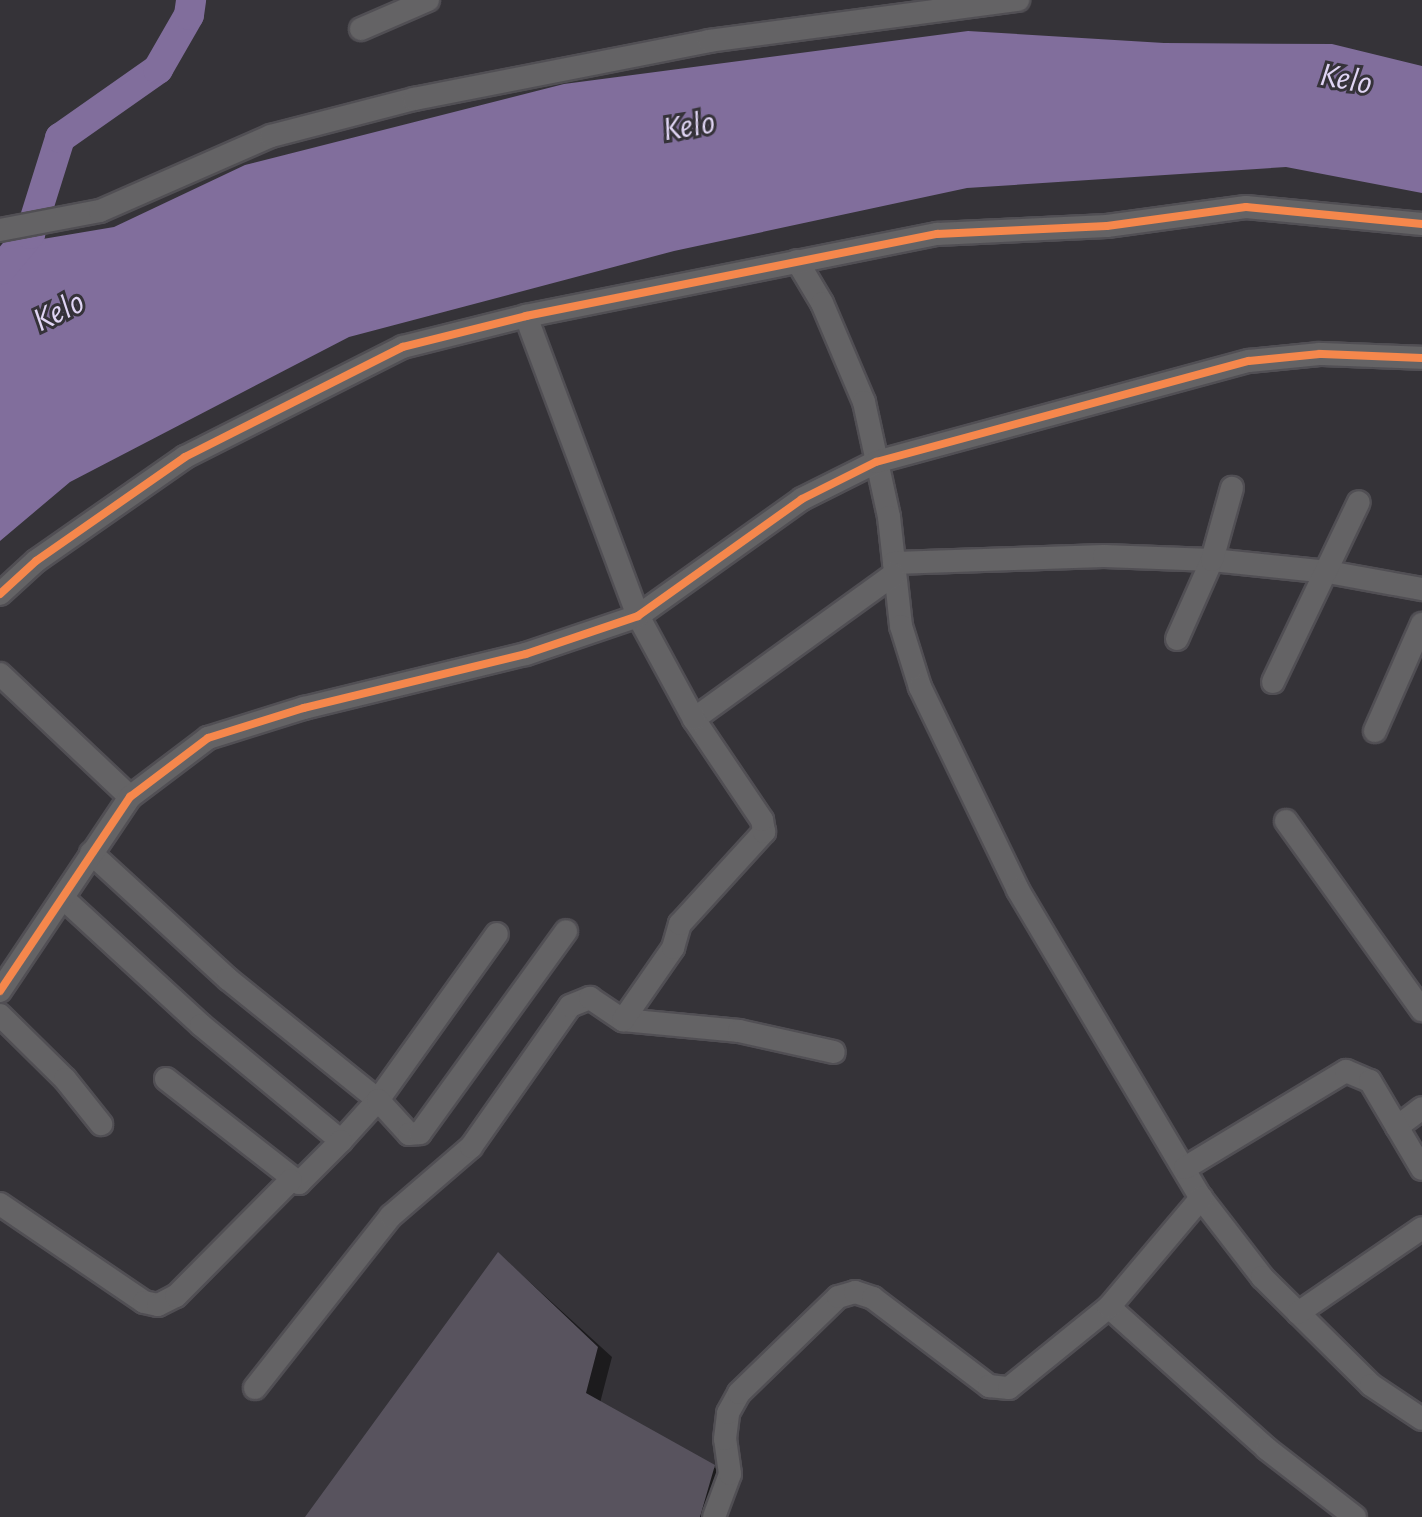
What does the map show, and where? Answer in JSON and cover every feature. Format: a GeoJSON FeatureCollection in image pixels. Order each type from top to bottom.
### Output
{"type":"FeatureCollection","features":[{"type":"Feature","properties":{"kind":"street"},"geometry":{"type":"LineString","coordinates":[[361,29],[428,0]]}},
{"type":"Feature","properties":{"kind":"street"},"geometry":{"type":"LineString","coordinates":[[0,229],[100,211],[271,136],[414,99],[709,41],[1018,0]]}},
{"type":"Feature","properties":{"kind":"street"},"geometry":{"type":"LineString","coordinates":[[0,594],[36,561],[185,457],[403,347],[526,316],[937,234],[1107,226],[1246,207],[1422,224]]}},
{"type":"Feature","properties":{"kind":"street"},"geometry":{"type":"LineString","coordinates":[[797,261],[822,303],[864,402],[901,626],[920,687],[1018,890],[1201,1198],[1262,1277],[1371,1385],[1422,1419]]}},
{"type":"Feature","properties":{"kind":"street"},"geometry":{"type":"LineString","coordinates":[[526,316],[638,616],[694,719],[762,820],[764,832],[680,924],[673,948],[623,1020]]}},
{"type":"Feature","properties":{"kind":"street"},"geometry":{"type":"LineString","coordinates":[[0,991],[130,797],[208,738],[242,725],[526,654],[638,616],[802,499],[876,462],[1249,361],[1320,354],[1422,358]]}},
{"type":"Feature","properties":{"kind":"street"},"geometry":{"type":"LineString","coordinates":[[1177,639],[1212,560],[1232,488]]}},
{"type":"Feature","properties":{"kind":"street"},"geometry":{"type":"LineString","coordinates":[[1273,682],[1359,502]]}},
{"type":"Feature","properties":{"kind":"street"},"geometry":{"type":"LineString","coordinates":[[694,719],[894,569],[1104,556],[1212,560],[1328,572],[1422,589]]}},
{"type":"Feature","properties":{"kind":"street"},"geometry":{"type":"LineString","coordinates":[[1375,731],[1422,624]]}},
{"type":"Feature","properties":{"kind":"street"},"geometry":{"type":"LineString","coordinates":[[0,674],[130,797]]}},
{"type":"Feature","properties":{"kind":"street"},"geometry":{"type":"LineString","coordinates":[[1286,821],[1422,1010]]}},
{"type":"Feature","properties":{"kind":"street"},"geometry":{"type":"LineString","coordinates":[[91,853],[228,979],[378,1100],[409,1134],[420,1133],[566,931]]}},
{"type":"Feature","properties":{"kind":"street"},"geometry":{"type":"LineString","coordinates":[[64,899],[201,1025],[341,1141]]}},
{"type":"Feature","properties":{"kind":"street"},"geometry":{"type":"LineString","coordinates":[[166,1079],[291,1180],[307,1180],[378,1100],[497,934]]}},
{"type":"Feature","properties":{"kind":"street"},"geometry":{"type":"LineString","coordinates":[[255,1388],[391,1216],[471,1147],[570,1006],[590,998],[623,1020],[739,1031],[834,1052]]}},
{"type":"Feature","properties":{"kind":"street"},"geometry":{"type":"LineString","coordinates":[[0,1015],[65,1079],[101,1124]]}},
{"type":"Feature","properties":{"kind":"street"},"geometry":{"type":"LineString","coordinates":[[1185,1168],[1346,1071],[1370,1081],[1422,1169]]}},
{"type":"Feature","properties":{"kind":"street"},"geometry":{"type":"LineString","coordinates":[[1397,1127],[1422,1108]]}},
{"type":"Feature","properties":{"kind":"street"},"geometry":{"type":"LineString","coordinates":[[0,1204],[144,1302],[158,1305],[187,1285],[291,1180]]}},
{"type":"Feature","properties":{"kind":"street"},"geometry":{"type":"LineString","coordinates":[[714,1517],[730,1474],[725,1439],[728,1413],[739,1393],[838,1297],[855,1292],[873,1298],[989,1386],[1009,1388],[1109,1307],[1201,1198]]}},
{"type":"Feature","properties":{"kind":"street"},"geometry":{"type":"LineString","coordinates":[[1298,1313],[1422,1228]]}},
{"type":"Feature","properties":{"kind":"street"},"geometry":{"type":"LineString","coordinates":[[1109,1307],[1267,1449],[1355,1517]]}},
{"type":"Feature","properties":{"kind":"water","name":"Kelo"},"geometry":{"type":"Polygon","coordinates":[[[968,31],[1164,43],[1332,44],[1422,66],[1422,193],[1286,167],[967,188],[674,251],[349,337],[70,482],[0,541],[0,251],[13,244],[114,227],[245,165],[564,84],[968,31]]]}},
{"type":"Feature","properties":{"kind":"building"},"geometry":{"type":"Polygon","coordinates":[[[498,1252],[598,1347],[586,1393],[715,1465],[700,1517],[305,1517],[498,1252]]]}},
{"type":"Feature","properties":{"kind":"waterway"},"geometry":{"type":"LineString","coordinates":[[0,270],[30,234],[60,138],[158,69],[189,15],[191,0]]}},
{"type":"Feature","properties":{"kind":"cycle path"},"geometry":{"type":"LineString","coordinates":[[0,594],[36,561],[185,457],[403,347],[526,316],[937,234],[1107,226],[1246,207],[1422,224]]}},
{"type":"Feature","properties":{"kind":"cycle path"},"geometry":{"type":"LineString","coordinates":[[0,991],[130,797],[208,738],[304,708],[526,654],[638,616],[802,499],[876,462],[1249,361],[1320,354],[1422,358]]}}]}
